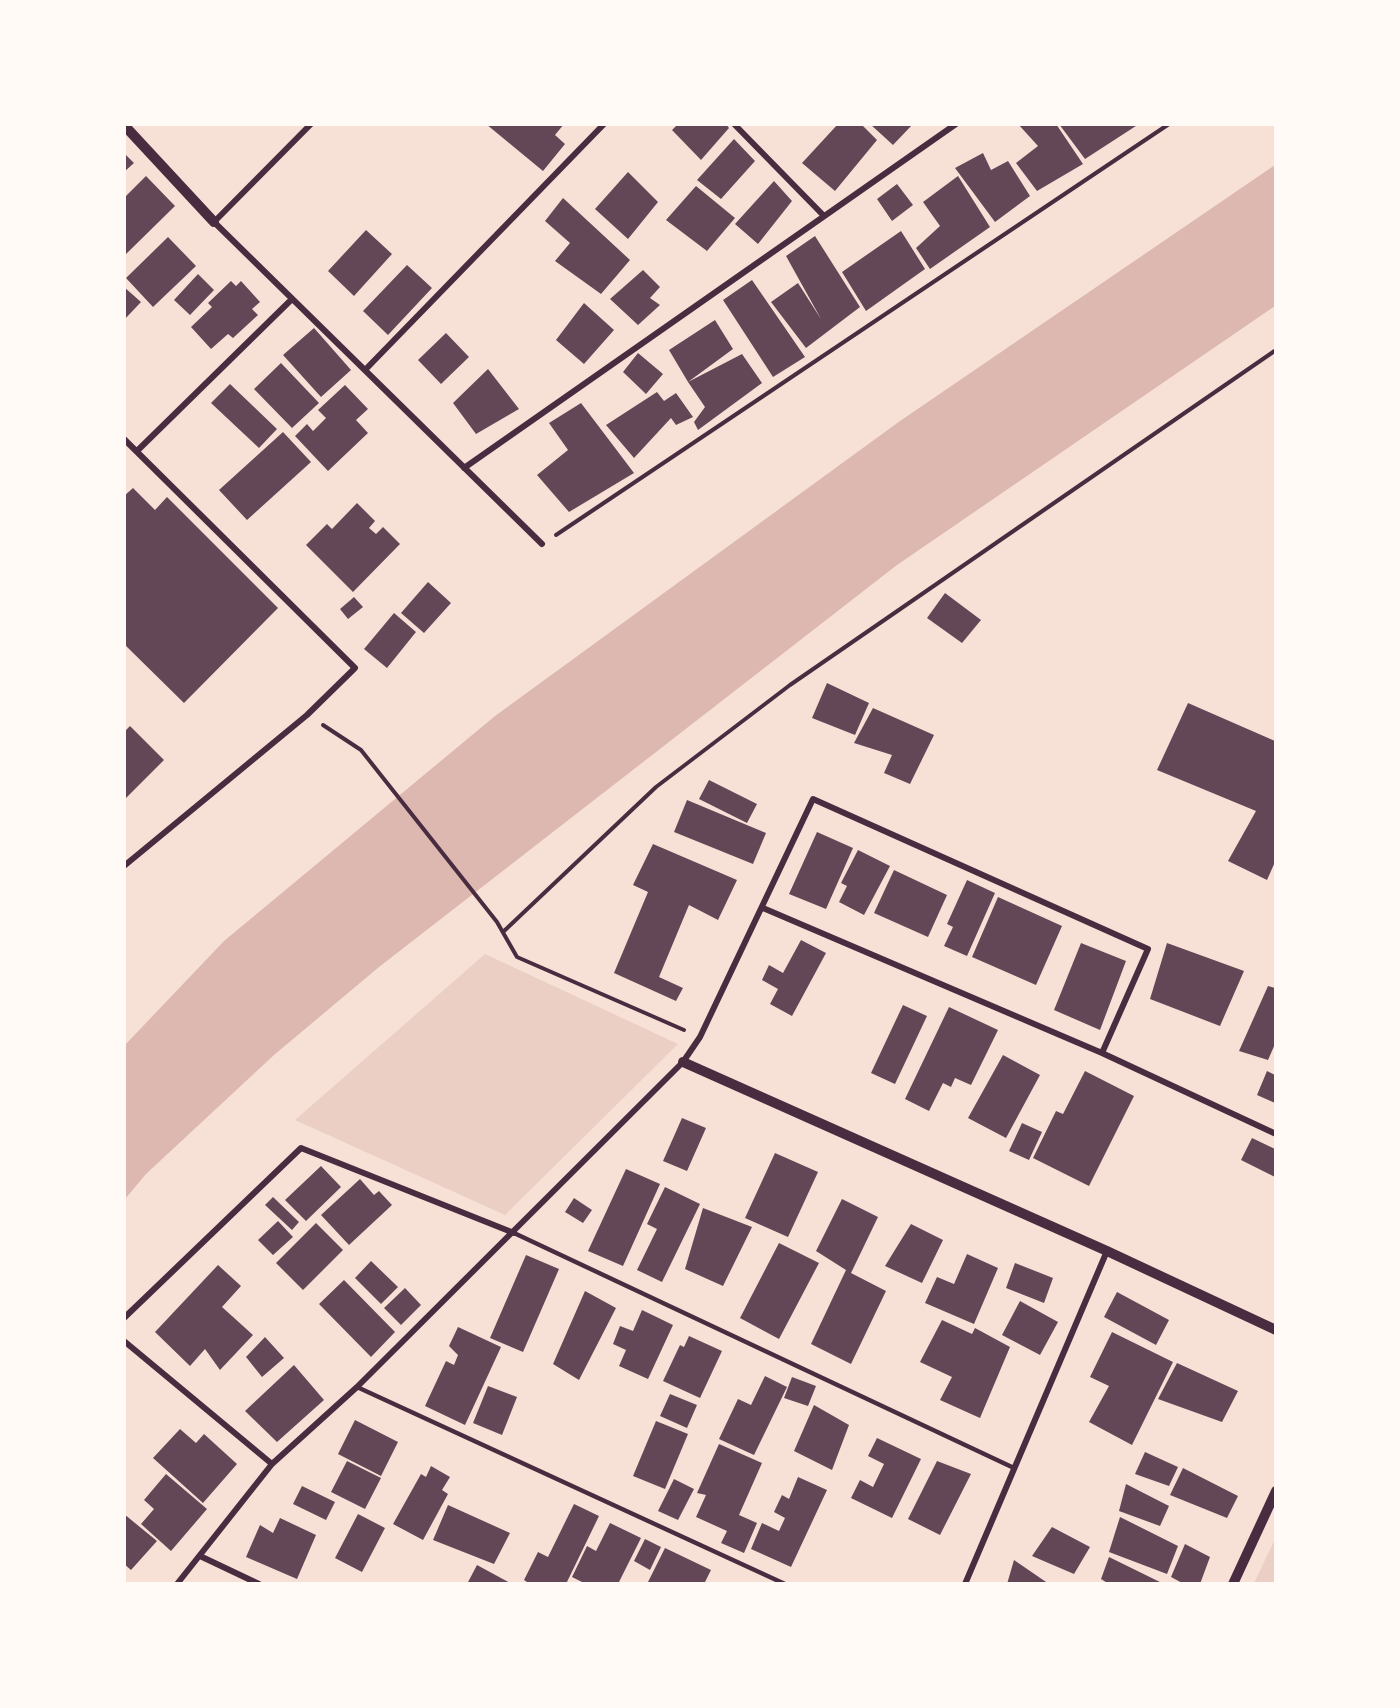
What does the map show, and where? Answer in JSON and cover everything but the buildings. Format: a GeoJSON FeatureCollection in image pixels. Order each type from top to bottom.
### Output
{"type":"FeatureCollection","features":[{"type":"Feature","properties":{"kind":"street"},"geometry":{"type":"LineString","coordinates":[[214,222],[310,124]]}},
{"type":"Feature","properties":{"kind":"street"},"geometry":{"type":"LineString","coordinates":[[365,369],[604,124]]}},
{"type":"Feature","properties":{"kind":"street"},"geometry":{"type":"LineString","coordinates":[[734,124],[824,216]]}},
{"type":"Feature","properties":{"kind":"street"},"geometry":{"type":"LineString","coordinates":[[942,124],[948,130]]}},
{"type":"Feature","properties":{"kind":"street"},"geometry":{"type":"LineString","coordinates":[[464,468],[956,124]]}},
{"type":"Feature","properties":{"kind":"street"},"geometry":{"type":"LineString","coordinates":[[124,125],[214,222],[542,544]]}},
{"type":"Feature","properties":{"kind":"street"},"geometry":{"type":"LineString","coordinates":[[137,451],[292,299]]}},
{"type":"Feature","properties":{"kind":"street"},"geometry":{"type":"LineString","coordinates":[[124,439],[355,668],[307,715],[124,866]]}},
{"type":"Feature","properties":{"kind":"street"},"geometry":{"type":"LineString","coordinates":[[177,1584],[272,1464],[357,1387],[683,1062],[700,1037],[813,800],[1148,949],[1102,1053]]}},
{"type":"Feature","properties":{"kind":"street"},"geometry":{"type":"LineString","coordinates":[[763,908],[1102,1053],[1275,1134]]}},
{"type":"Feature","properties":{"kind":"street"},"geometry":{"type":"LineString","coordinates":[[683,1062],[1107,1251],[1275,1330]]}},
{"type":"Feature","properties":{"kind":"street"},"geometry":{"type":"LineString","coordinates":[[124,1318],[301,1148],[514,1233]]}},
{"type":"Feature","properties":{"kind":"street"},"geometry":{"type":"LineString","coordinates":[[965,1584],[1107,1251]]}},
{"type":"Feature","properties":{"kind":"street"},"geometry":{"type":"LineString","coordinates":[[124,1341],[272,1464]]}},
{"type":"Feature","properties":{"kind":"street"},"geometry":{"type":"LineString","coordinates":[[1233,1584],[1275,1491]]}},
{"type":"Feature","properties":{"kind":"street"},"geometry":{"type":"LineString","coordinates":[[200,1556],[259,1584]]}},
{"type":"Feature","properties":{"kind":"lane"},"geometry":{"type":"LineString","coordinates":[[514,1233],[1014,1468]]}},
{"type":"Feature","properties":{"kind":"lane"},"geometry":{"type":"LineString","coordinates":[[357,1387],[785,1584]]}},
{"type":"Feature","properties":{"kind":"path"},"geometry":{"type":"LineString","coordinates":[[542,544],[1169,124]]}},
{"type":"Feature","properties":{"kind":"path"},"geometry":{"type":"LineString","coordinates":[[503,932],[656,787],[790,685],[1275,350]]}},
{"type":"Feature","properties":{"kind":"path"},"geometry":{"type":"LineString","coordinates":[[307,715],[361,750],[497,922],[517,957],[700,1037]]}},
{"type":"Feature","properties":{"kind":"shaded area"},"geometry":{"type":"Polygon","coordinates":[[[1275,165],[1275,306],[897,565],[379,967],[274,1055],[146,1174],[125,1199],[125,1045],[224,941],[495,716],[900,421],[1275,165]]]}},
{"type":"Feature","properties":{"kind":"shaded area"},"geometry":{"type":"Polygon","coordinates":[[[485,954],[678,1044],[505,1215],[295,1120],[485,954]]]}},
{"type":"Feature","properties":{"kind":"shaded area"},"geometry":{"type":"Polygon","coordinates":[[[1275,1539],[1275,1583],[1254,1583],[1275,1539]]]}}]}
